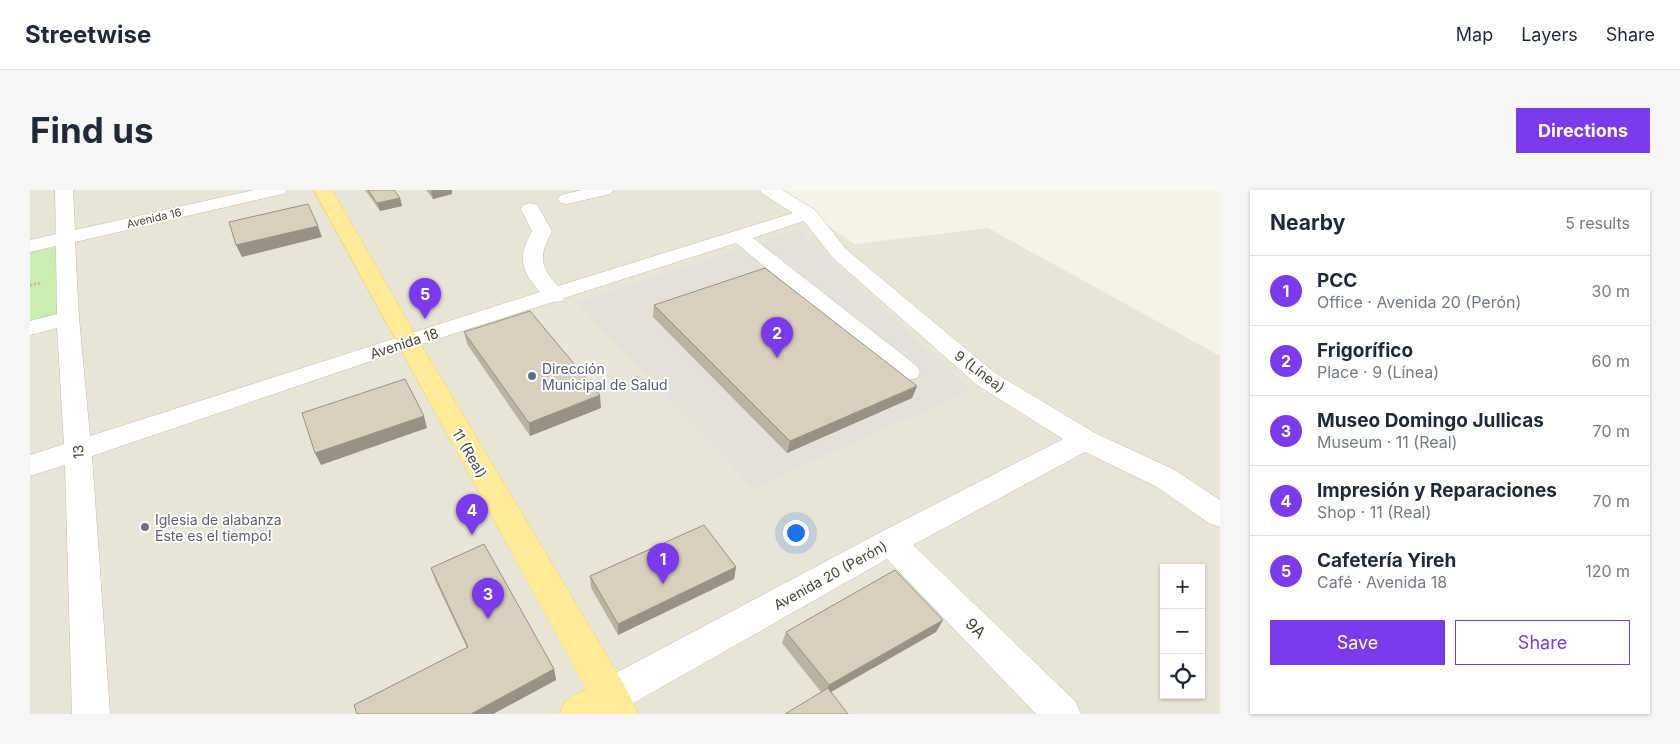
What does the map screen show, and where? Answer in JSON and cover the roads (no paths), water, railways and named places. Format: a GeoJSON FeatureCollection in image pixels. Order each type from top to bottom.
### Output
{"type":"FeatureCollection","features":[{"type":"Feature","properties":{"kind":"main road","name":"11 (Real)"},"geometry":{"type":"LineString","coordinates":[[322,190],[615,705]]}},
{"type":"Feature","properties":{"kind":"main road","name":"Avenida 20 (Perón)"},"geometry":{"type":"LineString","coordinates":[[578,714],[615,705]]}},
{"type":"Feature","properties":{"kind":"street","name":"13"},"geometry":{"type":"LineString","coordinates":[[64,190],[68,318],[78,451],[91,714]]}},
{"type":"Feature","properties":{"kind":"street","name":"Avenida 16"},"geometry":{"type":"LineString","coordinates":[[30,246],[278,190]]}},
{"type":"Feature","properties":{"kind":"street"},"geometry":{"type":"LineString","coordinates":[[566,199],[604,190]]}},
{"type":"Feature","properties":{"kind":"street","name":"9 (Línea)"},"geometry":{"type":"LineString","coordinates":[[769,190],[808,214],[839,253],[986,379],[1085,440],[1165,478],[1220,515]]}},
{"type":"Feature","properties":{"kind":"street"},"geometry":{"type":"LineString","coordinates":[[530,209],[542,231],[534,243],[532,261],[536,275],[555,296]]}},
{"type":"Feature","properties":{"kind":"street","name":"Avenida 18"},"geometry":{"type":"LineString","coordinates":[[30,466],[407,341],[555,296],[808,214]]}},
{"type":"Feature","properties":{"kind":"street"},"geometry":{"type":"LineString","coordinates":[[739,236],[908,372]]}},
{"type":"Feature","properties":{"kind":"street"},"geometry":{"type":"LineString","coordinates":[[30,328],[68,318]]}},
{"type":"Feature","properties":{"kind":"street","name":"Avenida 20 (Perón)"},"geometry":{"type":"LineString","coordinates":[[615,705],[890,542],[1085,440]]}},
{"type":"Feature","properties":{"kind":"street","name":"9A"},"geometry":{"type":"LineString","coordinates":[[890,542],[1062,714]]}},
{"type":"Feature","properties":{"kind":"place","name":"Cafetería Yireh"},"geometry":{"type":"Point","coordinates":[425,319]}},
{"type":"Feature","properties":{"kind":"place","name":"Frigorífico"},"geometry":{"type":"Point","coordinates":[777,358]}},
{"type":"Feature","properties":{"kind":"place","name":"Dirección Municipal de Salud"},"geometry":{"type":"Point","coordinates":[532,376]}},
{"type":"Feature","properties":{"kind":"place","name":"Iglesia de alabanza Este es el tiempo!"},"geometry":{"type":"Point","coordinates":[145,527]}},
{"type":"Feature","properties":{"kind":"place","name":"Impresión y Reparaciones"},"geometry":{"type":"Point","coordinates":[472,535]}},
{"type":"Feature","properties":{"kind":"place","name":"PCC"},"geometry":{"type":"Point","coordinates":[663,584]}},
{"type":"Feature","properties":{"kind":"place","name":"Museo Domingo Jullicas"},"geometry":{"type":"Point","coordinates":[488,619]}}]}
